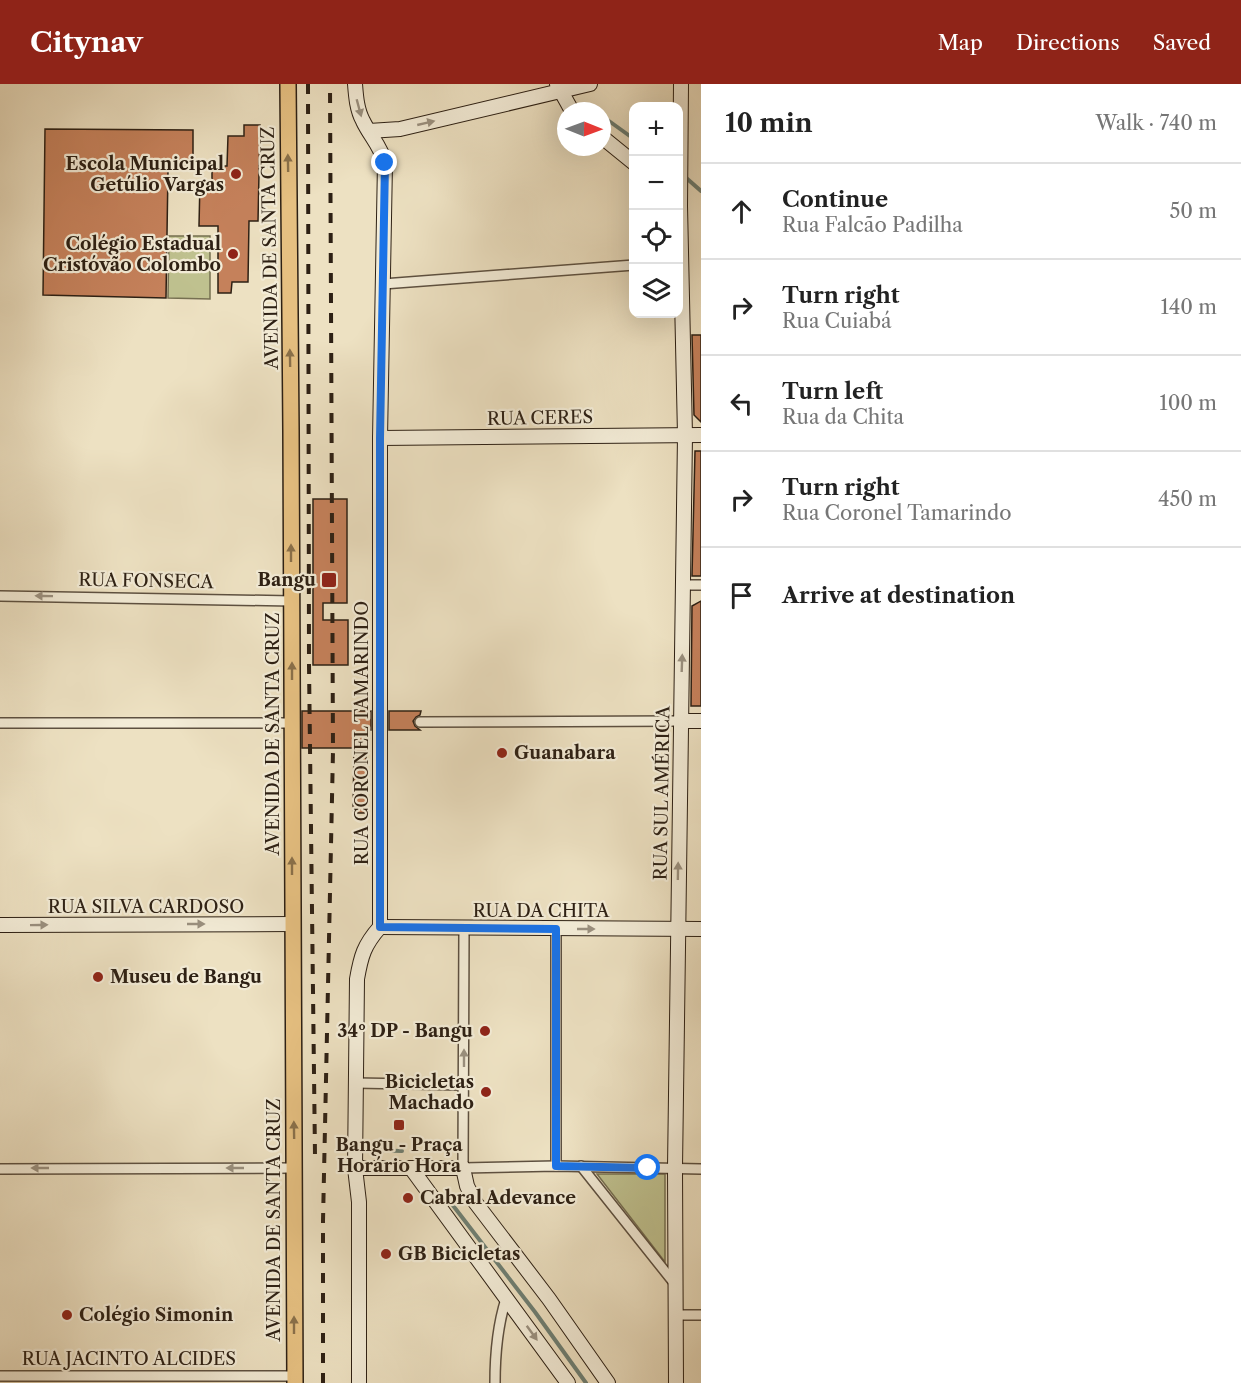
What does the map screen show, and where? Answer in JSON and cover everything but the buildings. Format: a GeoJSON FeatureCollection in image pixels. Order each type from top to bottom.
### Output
{"type":"FeatureCollection","features":[{"type":"Feature","properties":{"kind":"main road","name":"AVENIDA DE SANTA CRUZ"},"geometry":{"type":"LineString","coordinates":[[288,84],[295,1380]]}},
{"type":"Feature","properties":{"kind":"main road","name":"RUA CORONEL TAMARINDO"},"geometry":{"type":"LineString","coordinates":[[355,84],[357,105],[380,146],[385,163],[380,438],[380,927]]}},
{"type":"Feature","properties":{"kind":"main road"},"geometry":{"type":"LineString","coordinates":[[369,130],[400,129],[561,86],[590,84]]}},
{"type":"Feature","properties":{"kind":"main road","name":"RUA SUL AMÉRICA"},"geometry":{"type":"LineString","coordinates":[[681,84],[681,156]]}},
{"type":"Feature","properties":{"kind":"main road"},"geometry":{"type":"LineString","coordinates":[[561,86],[568,102]]}},
{"type":"Feature","properties":{"kind":"main road"},"geometry":{"type":"LineString","coordinates":[[611,145],[629,160]]}},
{"type":"Feature","properties":{"kind":"main road","name":"RUA SUL AMÉRICA"},"geometry":{"type":"LineString","coordinates":[[676,1383],[675,1168],[685,435],[680,264]]}},
{"type":"Feature","properties":{"kind":"main road","name":"RUA CERES"},"geometry":{"type":"LineString","coordinates":[[380,438],[701,435]]}},
{"type":"Feature","properties":{"kind":"main road"},"geometry":{"type":"LineString","coordinates":[[680,721],[701,721]]}},
{"type":"Feature","properties":{"kind":"main road","name":"RUA SILVA CARDOSO"},"geometry":{"type":"LineString","coordinates":[[0,926],[293,924]]}},
{"type":"Feature","properties":{"kind":"main road"},"geometry":{"type":"LineString","coordinates":[[358,1383],[359,1202],[355,1168],[357,979],[360,959],[367,942],[380,927]]}},
{"type":"Feature","properties":{"kind":"main road","name":"RUA DA CHITA"},"geometry":{"type":"LineString","coordinates":[[380,927],[701,929]]}},
{"type":"Feature","properties":{"kind":"main road"},"geometry":{"type":"LineString","coordinates":[[355,1168],[463,1168],[467,1186],[475,1202],[549,1299],[608,1383]]}},
{"type":"Feature","properties":{"kind":"main road"},"geometry":{"type":"LineString","coordinates":[[411,1168],[568,1383]]}},
{"type":"Feature","properties":{"kind":"street"},"geometry":{"type":"LineString","coordinates":[[383,284],[629,265]]}},
{"type":"Feature","properties":{"kind":"street"},"geometry":{"type":"LineString","coordinates":[[683,585],[701,585]]}},
{"type":"Feature","properties":{"kind":"street","name":"RUA FONSECA"},"geometry":{"type":"LineString","coordinates":[[0,596],[292,601]]}},
{"type":"Feature","properties":{"kind":"street"},"geometry":{"type":"LineString","coordinates":[[420,722],[680,721]]}},
{"type":"Feature","properties":{"kind":"street"},"geometry":{"type":"LineString","coordinates":[[0,723],[292,723]]}},
{"type":"Feature","properties":{"kind":"street"},"geometry":{"type":"LineString","coordinates":[[464,929],[463,1168],[581,1166],[701,1169]]}},
{"type":"Feature","properties":{"kind":"street"},"geometry":{"type":"LineString","coordinates":[[556,929],[556,1166]]}},
{"type":"Feature","properties":{"kind":"street"},"geometry":{"type":"LineString","coordinates":[[356,1083],[464,1085]]}},
{"type":"Feature","properties":{"kind":"street"},"geometry":{"type":"LineString","coordinates":[[581,1166],[675,1284]]}},
{"type":"Feature","properties":{"kind":"street"},"geometry":{"type":"LineString","coordinates":[[0,1169],[294,1168]]}},
{"type":"Feature","properties":{"kind":"street"},"geometry":{"type":"LineString","coordinates":[[495,1383],[495,1354],[506,1299]]}},
{"type":"Feature","properties":{"kind":"street"},"geometry":{"type":"LineString","coordinates":[[675,1315],[701,1315]]}},
{"type":"Feature","properties":{"kind":"street","name":"RUA JACINTO ALCIDES"},"geometry":{"type":"LineString","coordinates":[[0,1376],[295,1380]]}},
{"type":"Feature","properties":{"kind":"green space"},"geometry":{"type":"Polygon","coordinates":[[[169,236],[210,236],[210,299],[168,298],[169,236]]]}},
{"type":"Feature","properties":{"kind":"green space"},"geometry":{"type":"Polygon","coordinates":[[[597,1174],[665,1174],[665,1262],[597,1174]]]}},
{"type":"Feature","properties":{"kind":"waterway"},"geometry":{"type":"LineString","coordinates":[[611,122],[629,135]]}},
{"type":"Feature","properties":{"kind":"waterway"},"geometry":{"type":"LineString","coordinates":[[684,176],[701,191]]}},
{"type":"Feature","properties":{"kind":"waterway"},"geometry":{"type":"LineString","coordinates":[[366,1150],[402,1151]]}},
{"type":"Feature","properties":{"kind":"waterway"},"geometry":{"type":"LineString","coordinates":[[448,1199],[535,1312],[586,1383]]}},
{"type":"Feature","properties":{"kind":"railway"},"geometry":{"type":"LineString","coordinates":[[308,84],[309,665],[315,1155]]}},
{"type":"Feature","properties":{"kind":"railway"},"geometry":{"type":"LineString","coordinates":[[323,1383],[323,1221],[333,751],[330,84]]}},
{"type":"Feature","properties":{"kind":"place","name":"Escola Municipal Getúlio Vargas"},"geometry":{"type":"Point","coordinates":[236,174]}},
{"type":"Feature","properties":{"kind":"place","name":"Colégio Estadual Cristóvão Colombo"},"geometry":{"type":"Point","coordinates":[233,254]}},
{"type":"Feature","properties":{"kind":"place","name":"Bangu"},"geometry":{"type":"Point","coordinates":[329,580]}},
{"type":"Feature","properties":{"kind":"place","name":"Guanabara"},"geometry":{"type":"Point","coordinates":[502,753]}},
{"type":"Feature","properties":{"kind":"place","name":"Museu de Bangu"},"geometry":{"type":"Point","coordinates":[98,977]}},
{"type":"Feature","properties":{"kind":"place","name":"34º DP - Bangu"},"geometry":{"type":"Point","coordinates":[485,1031]}},
{"type":"Feature","properties":{"kind":"place","name":"Bicicletas Machado"},"geometry":{"type":"Point","coordinates":[486,1092]}},
{"type":"Feature","properties":{"kind":"place","name":"Bangu - Praça Horário Hora"},"geometry":{"type":"Point","coordinates":[399,1125]}},
{"type":"Feature","properties":{"kind":"place","name":"Cabral Adevance"},"geometry":{"type":"Point","coordinates":[408,1198]}},
{"type":"Feature","properties":{"kind":"place","name":"GB Bicicletas"},"geometry":{"type":"Point","coordinates":[386,1254]}},
{"type":"Feature","properties":{"kind":"place","name":"Colégio Simonin"},"geometry":{"type":"Point","coordinates":[67,1315]}},
{"type":"Feature","properties":{"kind":"route"},"geometry":{"type":"LineString","coordinates":[[385,163],[380,438],[380,927],[556,929],[556,1166],[648,1168]]}}]}
